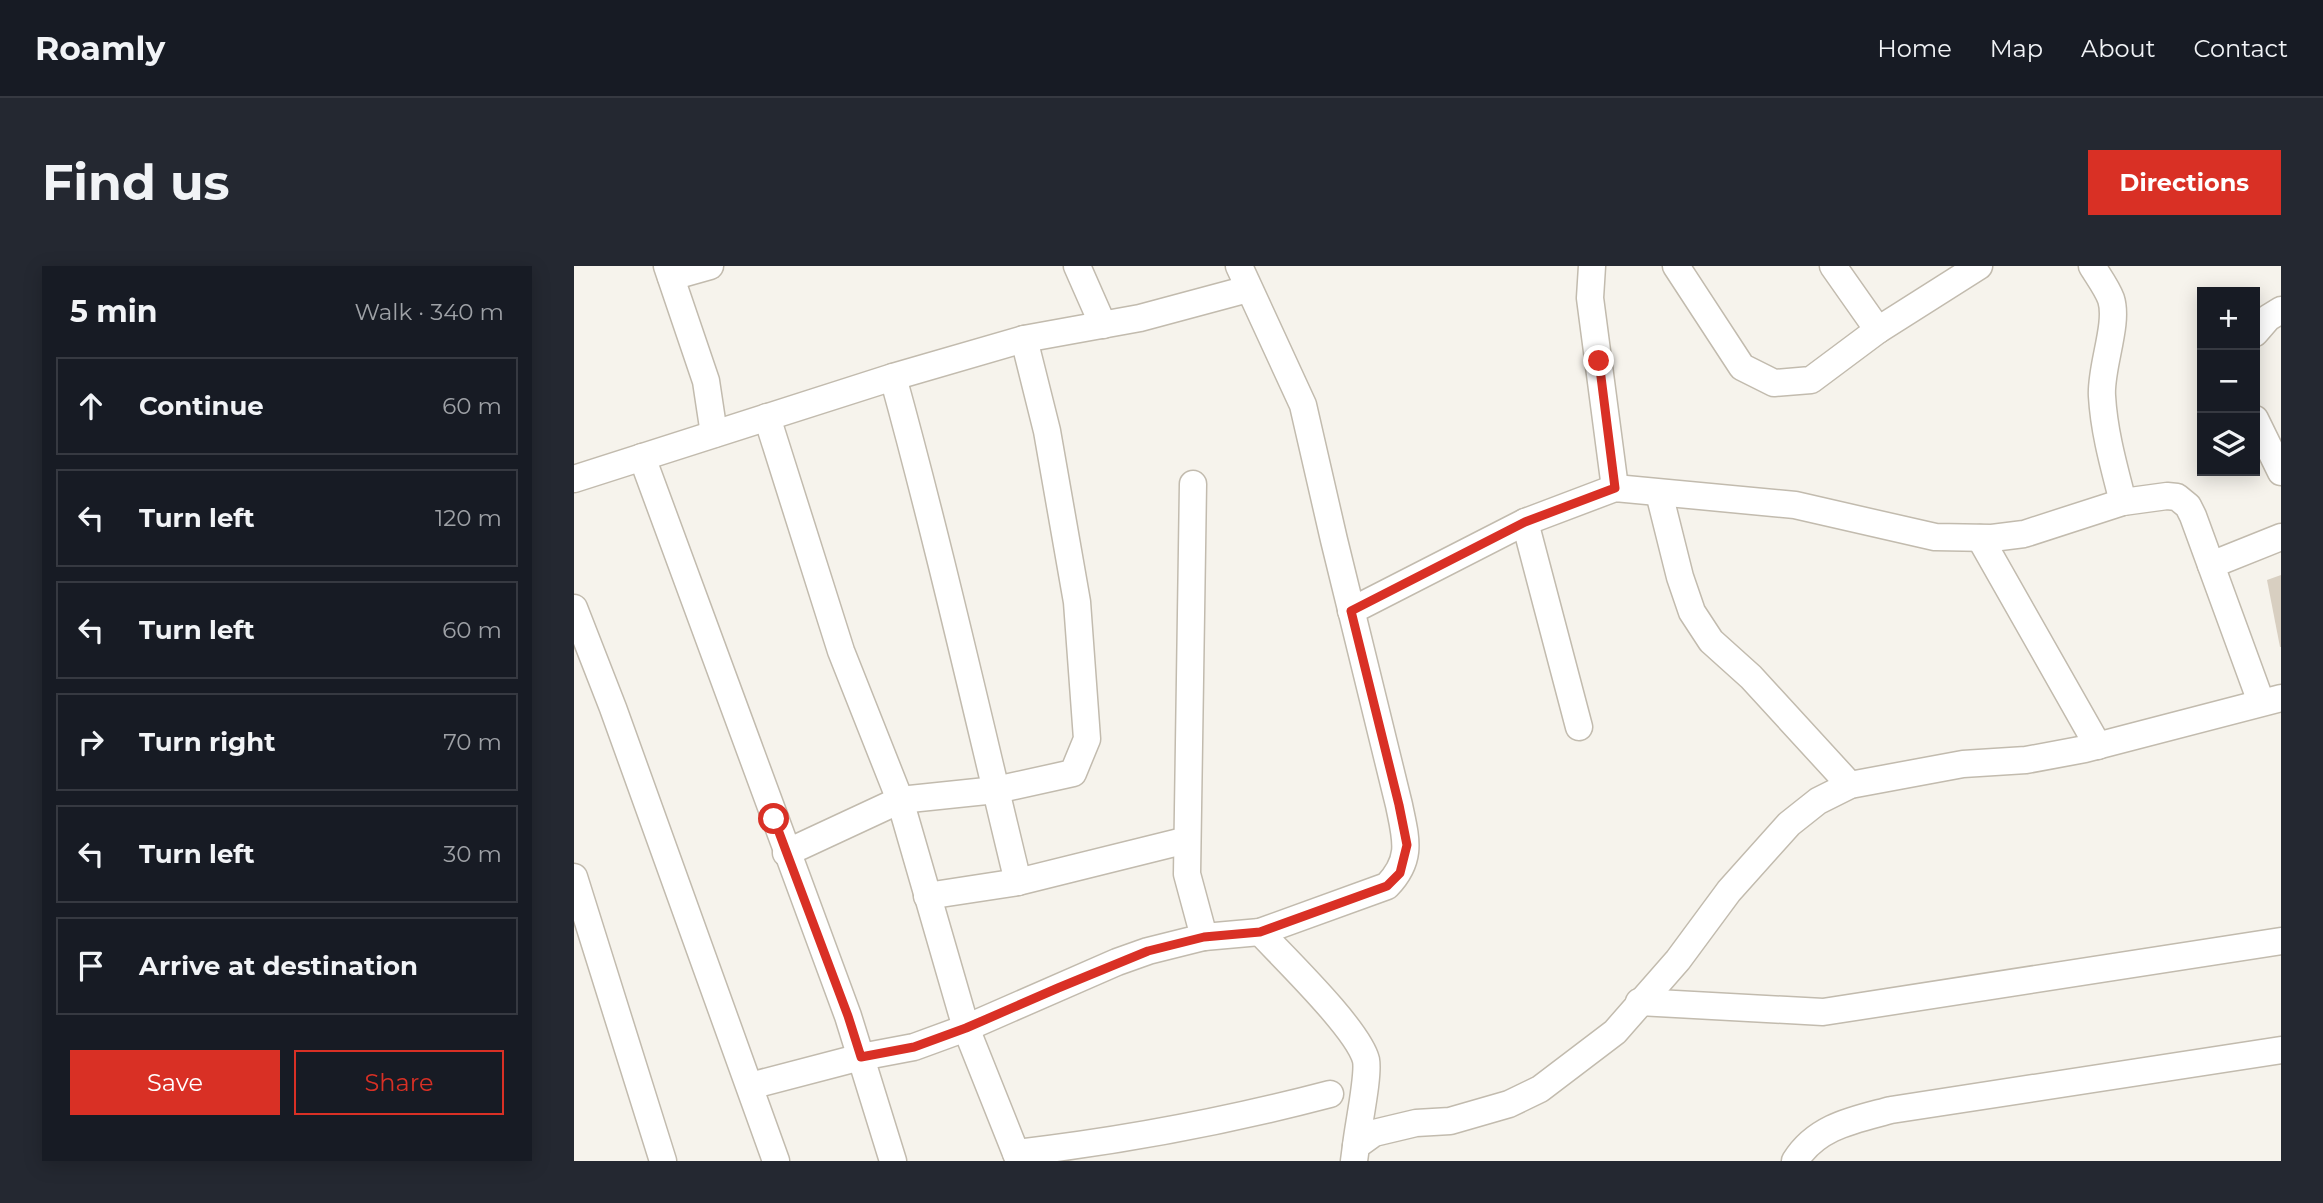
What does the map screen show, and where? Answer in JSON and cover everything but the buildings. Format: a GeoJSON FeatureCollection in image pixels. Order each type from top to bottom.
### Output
{"type":"FeatureCollection","features":[{"type":"Feature","properties":{"kind":"street"},"geometry":{"type":"LineString","coordinates":[[710,266],[669,272],[706,382],[714,434]]}},
{"type":"Feature","properties":{"kind":"street"},"geometry":{"type":"LineString","coordinates":[[1077,266],[1103,325]]}},
{"type":"Feature","properties":{"kind":"street"},"geometry":{"type":"LineString","coordinates":[[1591,266],[1590,298],[1615,488]]}},
{"type":"Feature","properties":{"kind":"street"},"geometry":{"type":"LineString","coordinates":[[1676,266],[1742,367],[1774,383],[1811,380],[1878,330],[1979,266]]}},
{"type":"Feature","properties":{"kind":"street"},"geometry":{"type":"LineString","coordinates":[[1833,266],[1878,330]]}},
{"type":"Feature","properties":{"kind":"street"},"geometry":{"type":"LineString","coordinates":[[2092,266],[2112,300],[2111,338],[2104,362],[2101,394],[2108,440],[2123,502]]}},
{"type":"Feature","properties":{"kind":"street"},"geometry":{"type":"LineString","coordinates":[[574,479],[893,377],[1024,339],[1140,318],[1244,278],[1303,405],[1399,805],[1407,845],[1400,873],[1387,886],[1260,932],[1204,937],[1117,962],[966,1028],[914,1047],[861,1057],[750,1086]]}},
{"type":"Feature","properties":{"kind":"street"},"geometry":{"type":"LineString","coordinates":[[2260,327],[2281,310]]}},
{"type":"Feature","properties":{"kind":"street"},"geometry":{"type":"LineString","coordinates":[[786,853],[900,800],[996,790],[1073,773],[1087,739],[1077,603],[1048,431],[1024,339]]}},
{"type":"Feature","properties":{"kind":"street"},"geometry":{"type":"LineString","coordinates":[[893,377],[928,502],[1018,881]]}},
{"type":"Feature","properties":{"kind":"street"},"geometry":{"type":"LineString","coordinates":[[768,417],[841,651],[900,800],[966,1028],[1017,1157],[1268,1110],[1330,1094]]}},
{"type":"Feature","properties":{"kind":"street"},"geometry":{"type":"LineString","coordinates":[[2260,429],[2281,472]]}},
{"type":"Feature","properties":{"kind":"street"},"geometry":{"type":"LineString","coordinates":[[642,457],[848,1016],[893,1161]]}},
{"type":"Feature","properties":{"kind":"street"},"geometry":{"type":"LineString","coordinates":[[1192,484],[1186,874],[1204,937]]}},
{"type":"Feature","properties":{"kind":"street"},"geometry":{"type":"LineString","coordinates":[[1351,611],[1525,522],[1615,488],[1796,505],[1935,537],[1980,538],[2024,534],[2123,502],[2167,496],[2177,497],[2188,506],[2271,700],[2098,746],[2026,760],[1963,764],[1850,785],[1818,801],[1789,824],[1729,891],[1678,960],[1615,1031],[1540,1090],[1509,1104],[1450,1121],[1416,1123],[1374,1133],[1355,1153]]}},
{"type":"Feature","properties":{"kind":"street"},"geometry":{"type":"LineString","coordinates":[[1659,493],[1680,577],[1692,612],[1711,641],[1751,677],[1850,785]]}},
{"type":"Feature","properties":{"kind":"street"},"geometry":{"type":"LineString","coordinates":[[1525,522],[1579,727]]}},
{"type":"Feature","properties":{"kind":"street"},"geometry":{"type":"LineString","coordinates":[[2211,565],[2281,537]]}},
{"type":"Feature","properties":{"kind":"street"},"geometry":{"type":"LineString","coordinates":[[1980,538],[2098,746]]}},
{"type":"Feature","properties":{"kind":"street"},"geometry":{"type":"LineString","coordinates":[[574,608],[613,708],[776,1161]]}},
{"type":"Feature","properties":{"kind":"street"},"geometry":{"type":"LineString","coordinates":[[927,896],[1018,881],[1187,840]]}},
{"type":"Feature","properties":{"kind":"street"},"geometry":{"type":"LineString","coordinates":[[574,877],[583,944],[663,1161]]}},
{"type":"Feature","properties":{"kind":"street"},"geometry":{"type":"LineString","coordinates":[[1260,932],[1346,1026],[1366,1059],[1366,1080],[1355,1153]]}},
{"type":"Feature","properties":{"kind":"street"},"geometry":{"type":"LineString","coordinates":[[1639,1002],[1823,1012],[2281,941]]}},
{"type":"Feature","properties":{"kind":"street"},"geometry":{"type":"LineString","coordinates":[[1795,1161],[1802,1150],[1833,1126],[1891,1110],[2281,1050]]}},
{"type":"Feature","properties":{"kind":"route"},"geometry":{"type":"LineString","coordinates":[[774,819],[861,1057],[914,1047],[966,1028],[1148,951],[1204,937],[1260,932],[1387,886],[1400,873],[1407,845],[1351,611],[1525,522],[1615,488],[1599,361]]}}]}
